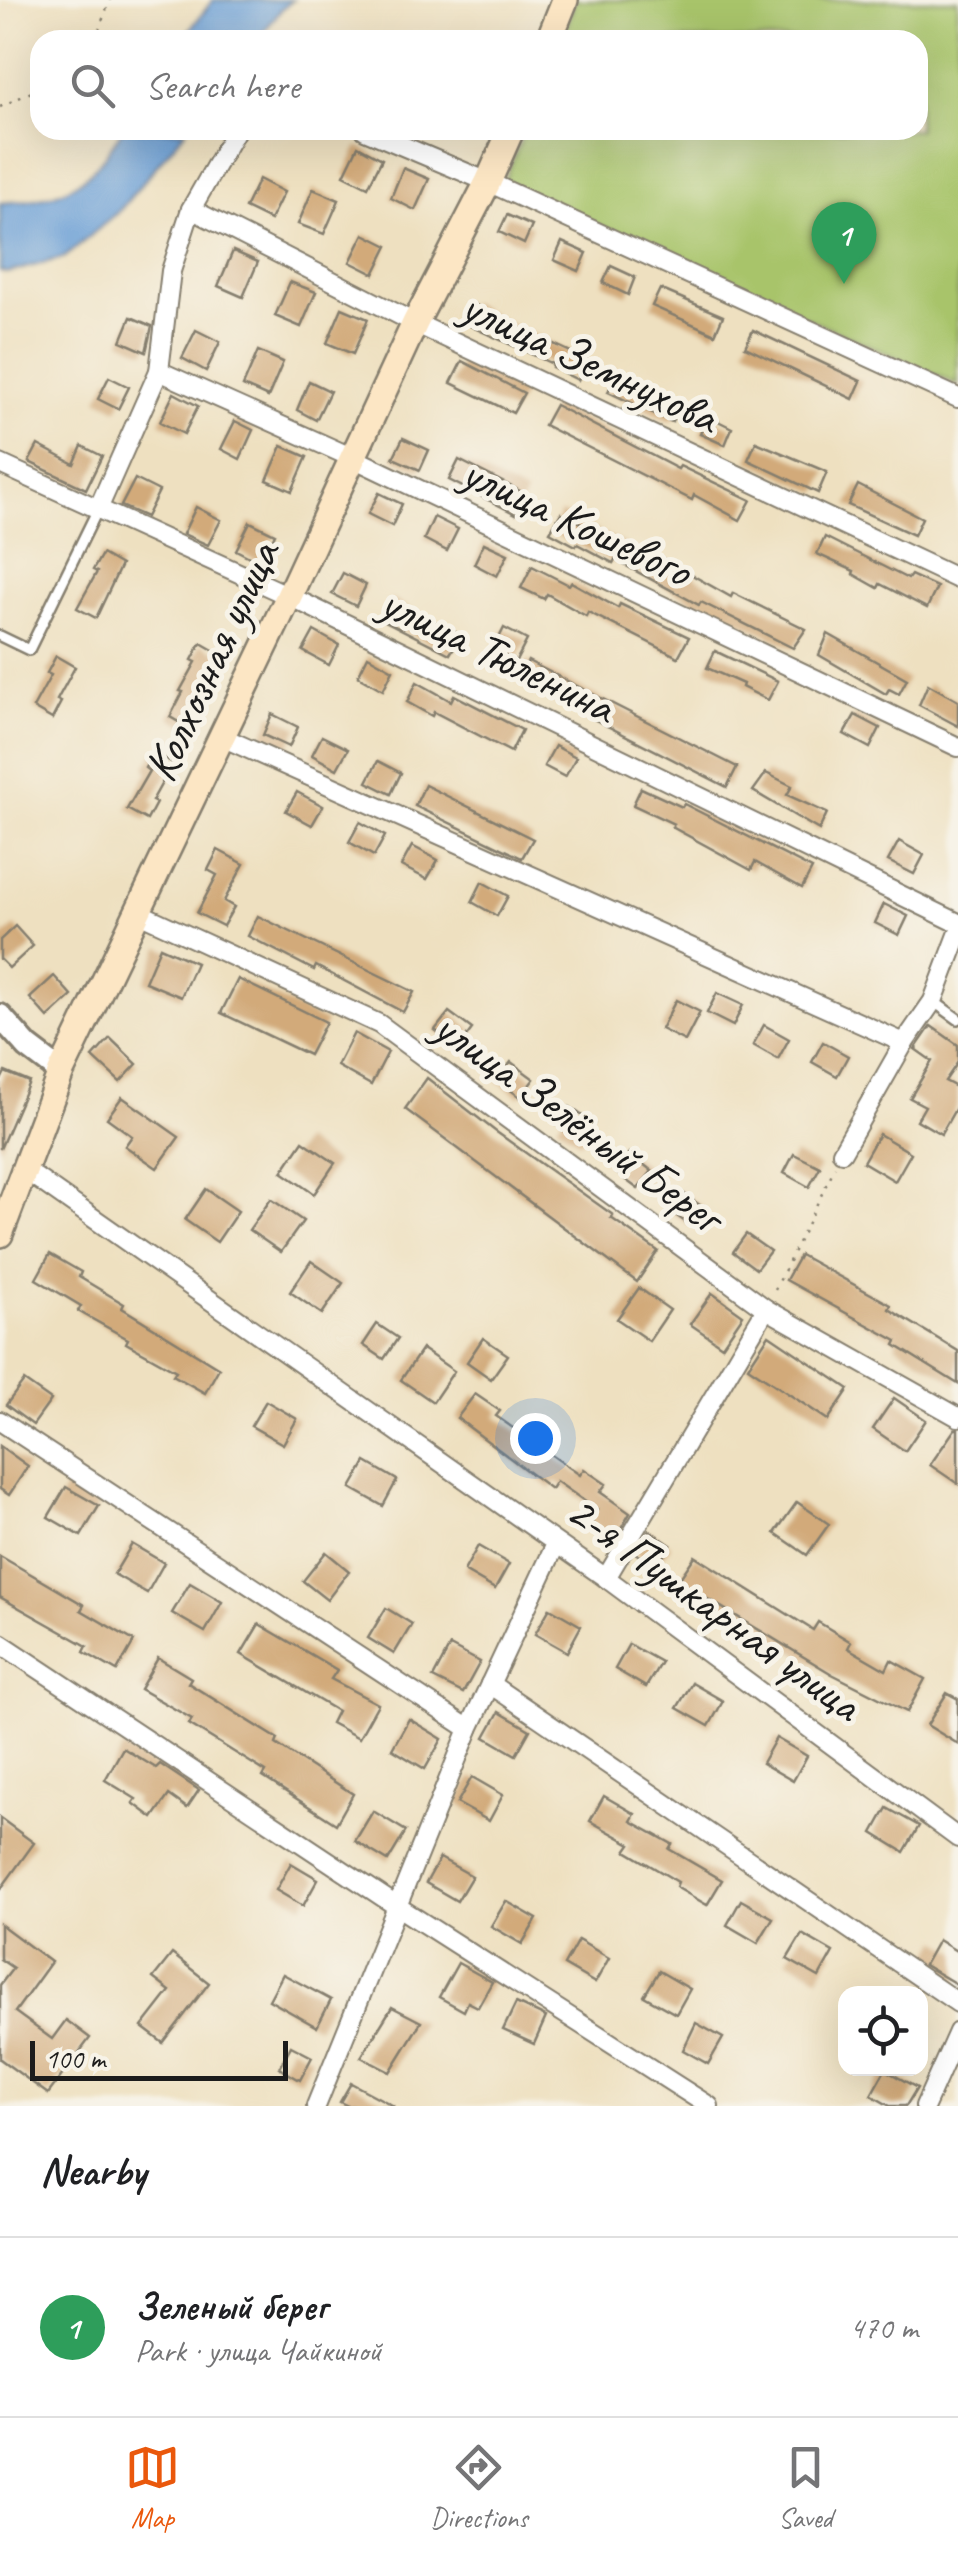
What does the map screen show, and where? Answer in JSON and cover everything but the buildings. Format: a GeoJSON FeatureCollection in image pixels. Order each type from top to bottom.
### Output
{"type":"FeatureCollection","features":[{"type":"Feature","properties":{"kind":"main road"},"geometry":{"type":"LineString","coordinates":[[553,30],[565,0]]}},
{"type":"Feature","properties":{"kind":"main road","name":"Колхозная улица"},"geometry":{"type":"LineString","coordinates":[[0,1234],[62,1072],[415,323],[507,140]]}},
{"type":"Feature","properties":{"kind":"street"},"geometry":{"type":"LineString","coordinates":[[98,509],[159,370],[171,271],[191,209],[230,140]]}},
{"type":"Feature","properties":{"kind":"street"},"geometry":{"type":"LineString","coordinates":[[389,140],[958,398]]}},
{"type":"Feature","properties":{"kind":"street","name":"улица Земнухова"},"geometry":{"type":"LineString","coordinates":[[191,209],[415,323],[958,579]]}},
{"type":"Feature","properties":{"kind":"street","name":"улица Кошевого"},"geometry":{"type":"LineString","coordinates":[[159,370],[353,458],[958,747]]}},
{"type":"Feature","properties":{"kind":"street","name":"улица Тюленина"},"geometry":{"type":"LineString","coordinates":[[0,464],[289,596],[958,922]]}},
{"type":"Feature","properties":{"kind":"street"},"geometry":{"type":"LineString","coordinates":[[222,738],[904,1043]]}},
{"type":"Feature","properties":{"kind":"street","name":"улица Зелёный Берег"},"geometry":{"type":"LineString","coordinates":[[138,913],[379,1024],[766,1308],[958,1417]]}},
{"type":"Feature","properties":{"kind":"street"},"geometry":{"type":"LineString","coordinates":[[842,1152],[932,1001],[958,935]]}},
{"type":"Feature","properties":{"kind":"street"},"geometry":{"type":"LineString","coordinates":[[0,1016],[28,1046],[62,1072]]}},
{"type":"Feature","properties":{"kind":"street","name":"2-я Пушкарная улица"},"geometry":{"type":"LineString","coordinates":[[25,1170],[606,1578],[958,1838]]}},
{"type":"Feature","properties":{"kind":"street"},"geometry":{"type":"LineString","coordinates":[[606,1578],[766,1308]]}},
{"type":"Feature","properties":{"kind":"street"},"geometry":{"type":"LineString","coordinates":[[0,1421],[469,1729]]}},
{"type":"Feature","properties":{"kind":"street"},"geometry":{"type":"LineString","coordinates":[[316,2106],[469,1729],[556,1544]]}},
{"type":"Feature","properties":{"kind":"street"},"geometry":{"type":"LineString","coordinates":[[0,1643],[706,2105]]}},
{"type":"Feature","properties":{"kind":"street"},"geometry":{"type":"LineString","coordinates":[[490,1684],[958,2003]]}},
{"type":"Feature","properties":{"kind":"street"},"geometry":{"type":"LineString","coordinates":[[925,2106],[958,2032]]}},
{"type":"Feature","properties":{"kind":"lane"},"geometry":{"type":"LineString","coordinates":[[0,636],[29,650],[98,509]]}},
{"type":"Feature","properties":{"kind":"lane"},"geometry":{"type":"LineString","coordinates":[[932,1001],[958,1019]]}},
{"type":"Feature","properties":{"kind":"path"},"geometry":{"type":"LineString","coordinates":[[98,30],[110,0]]}},
{"type":"Feature","properties":{"kind":"path"},"geometry":{"type":"LineString","coordinates":[[0,107],[30,93]]}},
{"type":"Feature","properties":{"kind":"path"},"geometry":{"type":"LineString","coordinates":[[766,1308],[842,1152]]}},
{"type":"Feature","properties":{"kind":"green space"},"geometry":{"type":"Polygon","coordinates":[[[575,0],[958,0],[958,385],[503,183],[521,140],[928,140],[928,30],[565,30],[575,0]]]}},
{"type":"Feature","properties":{"kind":"water"},"geometry":{"type":"Polygon","coordinates":[[[213,0],[293,0],[265,30],[190,30],[213,0]]]}},
{"type":"Feature","properties":{"kind":"water"},"geometry":{"type":"Polygon","coordinates":[[[116,140],[178,140],[119,211],[65,257],[7,273],[0,271],[0,203],[58,193],[85,177],[116,140]]]}},
{"type":"Feature","properties":{"kind":"place","name":"Зеленый берег"},"geometry":{"type":"Point","coordinates":[844,284]}}]}
